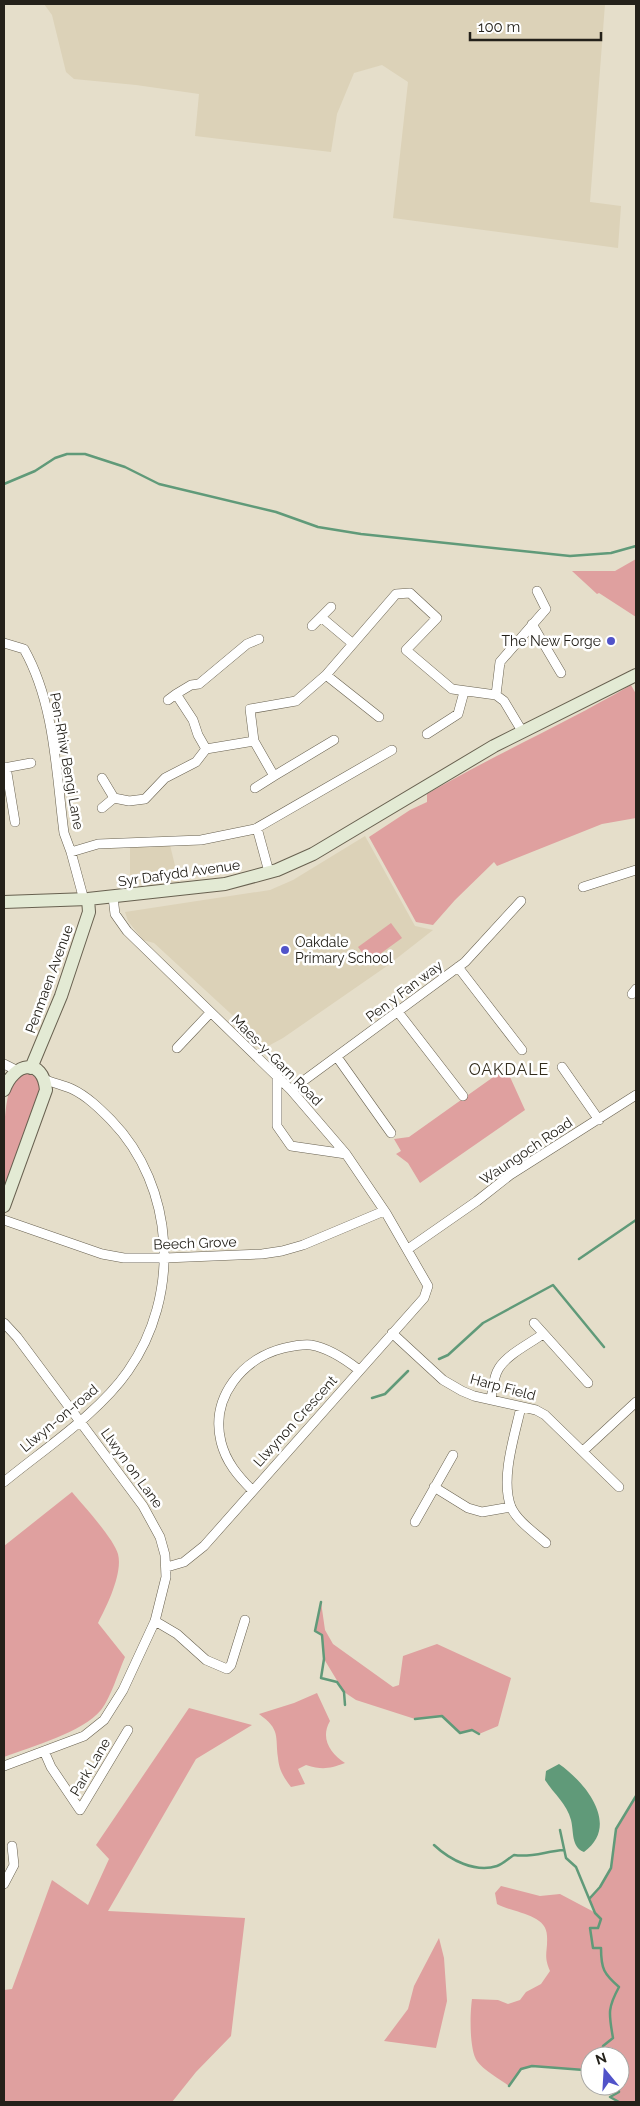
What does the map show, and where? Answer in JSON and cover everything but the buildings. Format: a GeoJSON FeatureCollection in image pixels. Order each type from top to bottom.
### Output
{"type":"FeatureCollection","features":[{"type":"Feature","properties":{"kind":"street"},"geometry":{"type":"LineString","coordinates":[[496,695],[500,662],[546,609],[537,591]]}},
{"type":"Feature","properties":{"kind":"street"},"geometry":{"type":"LineString","coordinates":[[274,776],[254,741],[250,709],[296,701],[326,675],[396,594],[410,593],[437,618],[406,650],[452,689],[496,695],[504,701],[522,731]]}},
{"type":"Feature","properties":{"kind":"street"},"geometry":{"type":"LineString","coordinates":[[312,626],[331,607]]}},
{"type":"Feature","properties":{"kind":"street"},"geometry":{"type":"LineString","coordinates":[[321,617],[352,643]]}},
{"type":"Feature","properties":{"kind":"street"},"geometry":{"type":"LineString","coordinates":[[532,624],[561,672]]}},
{"type":"Feature","properties":{"kind":"street"},"geometry":{"type":"LineString","coordinates":[[206,749],[198,735],[193,720],[172,697],[191,685],[199,684],[247,644],[259,639]]}},
{"type":"Feature","properties":{"kind":"street","name":"Pen-Rhiw Bengi Lane"},"geometry":{"type":"LineString","coordinates":[[4,644],[24,649],[32,664],[47,708],[64,833],[86,900]]}},
{"type":"Feature","properties":{"kind":"street","name":"Syr Dafydd Avenue"},"geometry":{"type":"LineString","coordinates":[[4,902],[86,900],[113,897],[225,884],[270,872],[312,854],[494,746],[636,674]]}},
{"type":"Feature","properties":{"kind":"street"},"geometry":{"type":"LineString","coordinates":[[326,675],[379,718]]}},
{"type":"Feature","properties":{"kind":"street"},"geometry":{"type":"LineString","coordinates":[[427,734],[458,714],[464,692]]}},
{"type":"Feature","properties":{"kind":"street"},"geometry":{"type":"LineString","coordinates":[[256,788],[334,740]]}},
{"type":"Feature","properties":{"kind":"street"},"geometry":{"type":"LineString","coordinates":[[102,778],[114,798],[129,801],[145,799],[165,778],[196,762],[206,749],[254,741]]}},
{"type":"Feature","properties":{"kind":"street"},"geometry":{"type":"LineString","coordinates":[[71,852],[98,844],[201,840],[257,828],[392,750]]}},
{"type":"Feature","properties":{"kind":"street"},"geometry":{"type":"LineString","coordinates":[[15,822],[5,768],[32,763]]}},
{"type":"Feature","properties":{"kind":"street"},"geometry":{"type":"LineString","coordinates":[[102,808],[114,798]]}},
{"type":"Feature","properties":{"kind":"street"},"geometry":{"type":"LineString","coordinates":[[257,828],[270,872]]}},
{"type":"Feature","properties":{"kind":"street"},"geometry":{"type":"LineString","coordinates":[[583,887],[636,870]]}},
{"type":"Feature","properties":{"kind":"street","name":"Maes-y-Garn Road"},"geometry":{"type":"LineString","coordinates":[[113,897],[115,914],[126,930],[291,1090],[346,1154],[408,1249],[426,1281]]}},
{"type":"Feature","properties":{"kind":"street","name":"Penmaen Avenue"},"geometry":{"type":"LineString","coordinates":[[31,1068],[60,996],[89,912],[86,900]]}},
{"type":"Feature","properties":{"kind":"street","name":"Pen y Fan way"},"geometry":{"type":"LineString","coordinates":[[291,1090],[458,967],[471,956],[521,901]]}},
{"type":"Feature","properties":{"kind":"street"},"geometry":{"type":"LineString","coordinates":[[458,967],[522,1050]]}},
{"type":"Feature","properties":{"kind":"street"},"geometry":{"type":"LineString","coordinates":[[398,1012],[463,1096]]}},
{"type":"Feature","properties":{"kind":"street"},"geometry":{"type":"LineString","coordinates":[[177,1048],[210,1013]]}},
{"type":"Feature","properties":{"kind":"street"},"geometry":{"type":"LineString","coordinates":[[337,1057],[390,1134]]}},
{"type":"Feature","properties":{"kind":"street"},"geometry":{"type":"LineString","coordinates":[[4,1064],[16,1070],[31,1068],[41,1075],[46,1090],[4,1206]]}},
{"type":"Feature","properties":{"kind":"street"},"geometry":{"type":"LineString","coordinates":[[562,1067],[599,1120]]}},
{"type":"Feature","properties":{"kind":"street"},"geometry":{"type":"LineString","coordinates":[[4,1090],[9,1077],[16,1070]]}},
{"type":"Feature","properties":{"kind":"street"},"geometry":{"type":"LineString","coordinates":[[277,1076],[277,1126],[291,1146],[346,1154]]}},
{"type":"Feature","properties":{"kind":"street","name":"Llwyn-on-road"},"geometry":{"type":"LineString","coordinates":[[4,1482],[80,1421],[112,1391],[128,1372],[151,1331],[163,1286],[164,1234],[156,1194],[141,1161],[117,1127],[83,1096],[73,1090],[44,1080]]}},
{"type":"Feature","properties":{"kind":"street","name":"Waungoch Road"},"geometry":{"type":"LineString","coordinates":[[408,1249],[477,1201],[510,1175],[636,1095]]}},
{"type":"Feature","properties":{"kind":"street","name":"Beech Grove"},"geometry":{"type":"LineString","coordinates":[[4,1220],[102,1254],[124,1258],[165,1258],[262,1254],[282,1251],[303,1245],[384,1211]]}},
{"type":"Feature","properties":{"kind":"street","name":"Llwynon Crescent"},"geometry":{"type":"LineString","coordinates":[[167,1567],[184,1562],[194,1556],[424,1298],[427,1292],[426,1281]]}},
{"type":"Feature","properties":{"kind":"street","name":"Llwyn on Lane"},"geometry":{"type":"LineString","coordinates":[[4,1323],[12,1330],[134,1492],[160,1536],[167,1567],[164,1589],[155,1621],[122,1690],[104,1720],[84,1736],[4,1766]]}},
{"type":"Feature","properties":{"kind":"street"},"geometry":{"type":"LineString","coordinates":[[534,1323],[588,1383]]}},
{"type":"Feature","properties":{"kind":"street","name":"Harp Field"},"geometry":{"type":"LineString","coordinates":[[392,1334],[443,1380],[474,1396],[536,1410],[545,1414],[619,1486]]}},
{"type":"Feature","properties":{"kind":"street"},"geometry":{"type":"LineString","coordinates":[[491,1399],[495,1376],[499,1368],[509,1358],[543,1334]]}},
{"type":"Feature","properties":{"kind":"street","name":"Llwynon Crescent"},"geometry":{"type":"LineString","coordinates":[[252,1490],[236,1474],[221,1442],[219,1423],[221,1404],[229,1387],[241,1371],[255,1359],[273,1351],[292,1346],[310,1345],[328,1350],[345,1359],[358,1370]]}},
{"type":"Feature","properties":{"kind":"street"},"geometry":{"type":"LineString","coordinates":[[583,1451],[636,1402]]}},
{"type":"Feature","properties":{"kind":"street"},"geometry":{"type":"LineString","coordinates":[[521,1407],[509,1466],[508,1481],[511,1507],[517,1516],[546,1543]]}},
{"type":"Feature","properties":{"kind":"street"},"geometry":{"type":"LineString","coordinates":[[415,1522],[453,1454]]}},
{"type":"Feature","properties":{"kind":"street"},"geometry":{"type":"LineString","coordinates":[[434,1488],[468,1508],[482,1512],[511,1507]]}},
{"type":"Feature","properties":{"kind":"street"},"geometry":{"type":"LineString","coordinates":[[155,1621],[177,1634],[206,1660],[227,1669],[231,1665],[245,1620]]}},
{"type":"Feature","properties":{"kind":"street","name":"Park Lane"},"geometry":{"type":"LineString","coordinates":[[44,1751],[51,1767],[80,1810],[128,1730]]}},
{"type":"Feature","properties":{"kind":"street"},"geometry":{"type":"LineString","coordinates":[[4,1884],[14,1865],[12,1846]]}},
{"type":"Feature","properties":{"kind":"shaded area"},"geometry":{"type":"Polygon","coordinates":[[[44,4],[605,4],[590,202],[621,206],[618,248],[393,218],[408,82],[382,65],[354,73],[337,114],[331,152],[195,136],[199,94],[74,79],[66,72],[52,15],[44,4]]]}},
{"type":"Feature","properties":{"kind":"shaded area"},"geometry":{"type":"Polygon","coordinates":[[[636,559],[636,617],[599,593],[597,594],[572,571],[615,571],[636,559]]]}},
{"type":"Feature","properties":{"kind":"shaded area"},"geometry":{"type":"Polygon","coordinates":[[[631,685],[636,694],[636,818],[602,824],[497,866],[494,862],[455,900],[433,925],[416,922],[369,837],[410,810],[427,802],[427,794],[631,685]]]}},
{"type":"Feature","properties":{"kind":"shaded area","name":"Oakdale Primary School"},"geometry":{"type":"Polygon","coordinates":[[[365,836],[415,926],[433,930],[387,966],[283,1038],[259,1051],[255,1036],[154,943],[143,940],[128,921],[125,912],[270,890],[293,880],[365,836]]]}},
{"type":"Feature","properties":{"kind":"shaded area"},"geometry":{"type":"Polygon","coordinates":[[[170,845],[179,882],[130,881],[130,846],[170,845]]]}},
{"type":"Feature","properties":{"kind":"shaded area"},"geometry":{"type":"Polygon","coordinates":[[[391,923],[402,938],[369,962],[358,947],[391,923]]]}},
{"type":"Feature","properties":{"kind":"shaded area"},"geometry":{"type":"Polygon","coordinates":[[[506,1068],[525,1110],[420,1183],[408,1163],[396,1154],[401,1151],[394,1139],[409,1137],[506,1068]]]}},
{"type":"Feature","properties":{"kind":"shaded area"},"geometry":{"type":"Polygon","coordinates":[[[27,1073],[38,1078],[41,1088],[4,1195],[4,1133],[7,1099],[16,1077],[27,1073]]]}},
{"type":"Feature","properties":{"kind":"shaded area"},"geometry":{"type":"Polygon","coordinates":[[[72,1492],[105,1531],[118,1554],[119,1562],[116,1580],[110,1599],[98,1623],[125,1657],[108,1698],[101,1710],[93,1718],[70,1732],[4,1757],[4,1546],[72,1492]]]}},
{"type":"Feature","properties":{"kind":"shaded area"},"geometry":{"type":"Polygon","coordinates":[[[321,1602],[325,1630],[333,1644],[393,1687],[399,1685],[403,1656],[437,1644],[511,1678],[498,1726],[479,1734],[472,1730],[460,1733],[442,1716],[415,1719],[356,1700],[344,1692],[324,1659],[322,1635],[315,1631],[321,1602]]]}},
{"type":"Feature","properties":{"kind":"shaded area"},"geometry":{"type":"Polygon","coordinates":[[[317,1693],[330,1721],[326,1733],[328,1745],[335,1755],[345,1763],[326,1768],[306,1765],[298,1769],[305,1784],[291,1787],[279,1766],[274,1729],[259,1714],[294,1703],[317,1693]]]}},
{"type":"Feature","properties":{"kind":"shaded area"},"geometry":{"type":"Polygon","coordinates":[[[189,1708],[252,1725],[196,1759],[108,1911],[245,1918],[231,2036],[196,2072],[172,2102],[4,2102],[4,1990],[12,1989],[52,1880],[88,1905],[109,1859],[96,1845],[189,1708]]]}},
{"type":"Feature","properties":{"kind":"shaded area"},"geometry":{"type":"Polygon","coordinates":[[[559,1764],[588,1793],[599,1817],[599,1829],[595,1841],[584,1852],[575,1843],[567,1809],[545,1780],[546,1771],[559,1764]]]}},
{"type":"Feature","properties":{"kind":"shaded area"},"geometry":{"type":"Polygon","coordinates":[[[636,1796],[636,2102],[619,2102],[610,2097],[630,2096],[630,2046],[580,2046],[580,2070],[532,2066],[521,2069],[509,2086],[483,2068],[474,2055],[471,2031],[472,1999],[498,2000],[508,2004],[520,2000],[526,1992],[541,1984],[550,1971],[546,1957],[546,1929],[541,1923],[528,1915],[497,1904],[495,1893],[501,1886],[540,1896],[560,1894],[594,1912],[590,1898],[600,1887],[611,1868],[616,1829],[636,1796]]]}},
{"type":"Feature","properties":{"kind":"shaded area"},"geometry":{"type":"Polygon","coordinates":[[[439,1938],[444,1958],[447,2001],[436,2048],[384,2041],[408,2009],[414,1986],[439,1938]]]}},
{"type":"Feature","properties":{"kind":"waterway"},"geometry":{"type":"LineString","coordinates":[[4,484],[35,471],[55,458],[67,454],[85,454],[125,467],[159,484],[276,512],[318,527],[361,534],[570,556],[611,553],[636,546]]}},
{"type":"Feature","properties":{"kind":"waterway"},"geometry":{"type":"LineString","coordinates":[[579,1259],[636,1220]]}},
{"type":"Feature","properties":{"kind":"waterway"},"geometry":{"type":"LineString","coordinates":[[439,1359],[448,1355],[483,1323],[553,1285],[604,1347]]}},
{"type":"Feature","properties":{"kind":"waterway"},"geometry":{"type":"LineString","coordinates":[[372,1398],[385,1394],[408,1371]]}},
{"type":"Feature","properties":{"kind":"waterway"},"geometry":{"type":"LineString","coordinates":[[321,1602],[315,1631],[322,1635],[324,1659],[321,1678],[337,1682],[344,1692],[345,1705]]}},
{"type":"Feature","properties":{"kind":"waterway"},"geometry":{"type":"LineString","coordinates":[[415,1719],[442,1716],[460,1733],[472,1730],[479,1734]]}},
{"type":"Feature","properties":{"kind":"waterway"},"geometry":{"type":"LineString","coordinates":[[590,1898],[600,1887],[611,1868],[616,1829],[636,1796]]}},
{"type":"Feature","properties":{"kind":"waterway"},"geometry":{"type":"LineString","coordinates":[[560,1830],[566,1858],[576,1867],[595,1913],[601,1919],[598,1928],[590,1928],[593,1948],[601,1948],[604,1970],[619,1987],[612,2001],[610,2012],[613,2038],[603,2046]]}},
{"type":"Feature","properties":{"kind":"waterway"},"geometry":{"type":"LineString","coordinates":[[434,1845],[455,1860],[480,1868],[497,1866],[514,1855],[527,1856],[564,1850]]}},
{"type":"Feature","properties":{"kind":"waterway"},"geometry":{"type":"LineString","coordinates":[[509,2086],[521,2069],[532,2066],[580,2070]]}},
{"type":"Feature","properties":{"kind":"waterway"},"geometry":{"type":"LineString","coordinates":[[612,2096],[610,2097],[619,2102]]}},
{"type":"Feature","properties":{"kind":"place","name":"The New Forge"},"geometry":{"type":"Point","coordinates":[611,641]}},
{"type":"Feature","properties":{"kind":"place","name":"Oakdale Primary School"},"geometry":{"type":"Point","coordinates":[285,950]}},
{"type":"Feature","properties":{"kind":"district","name":"OAKDALE"},"geometry":{"type":"Point","coordinates":[509,1069]}}]}
